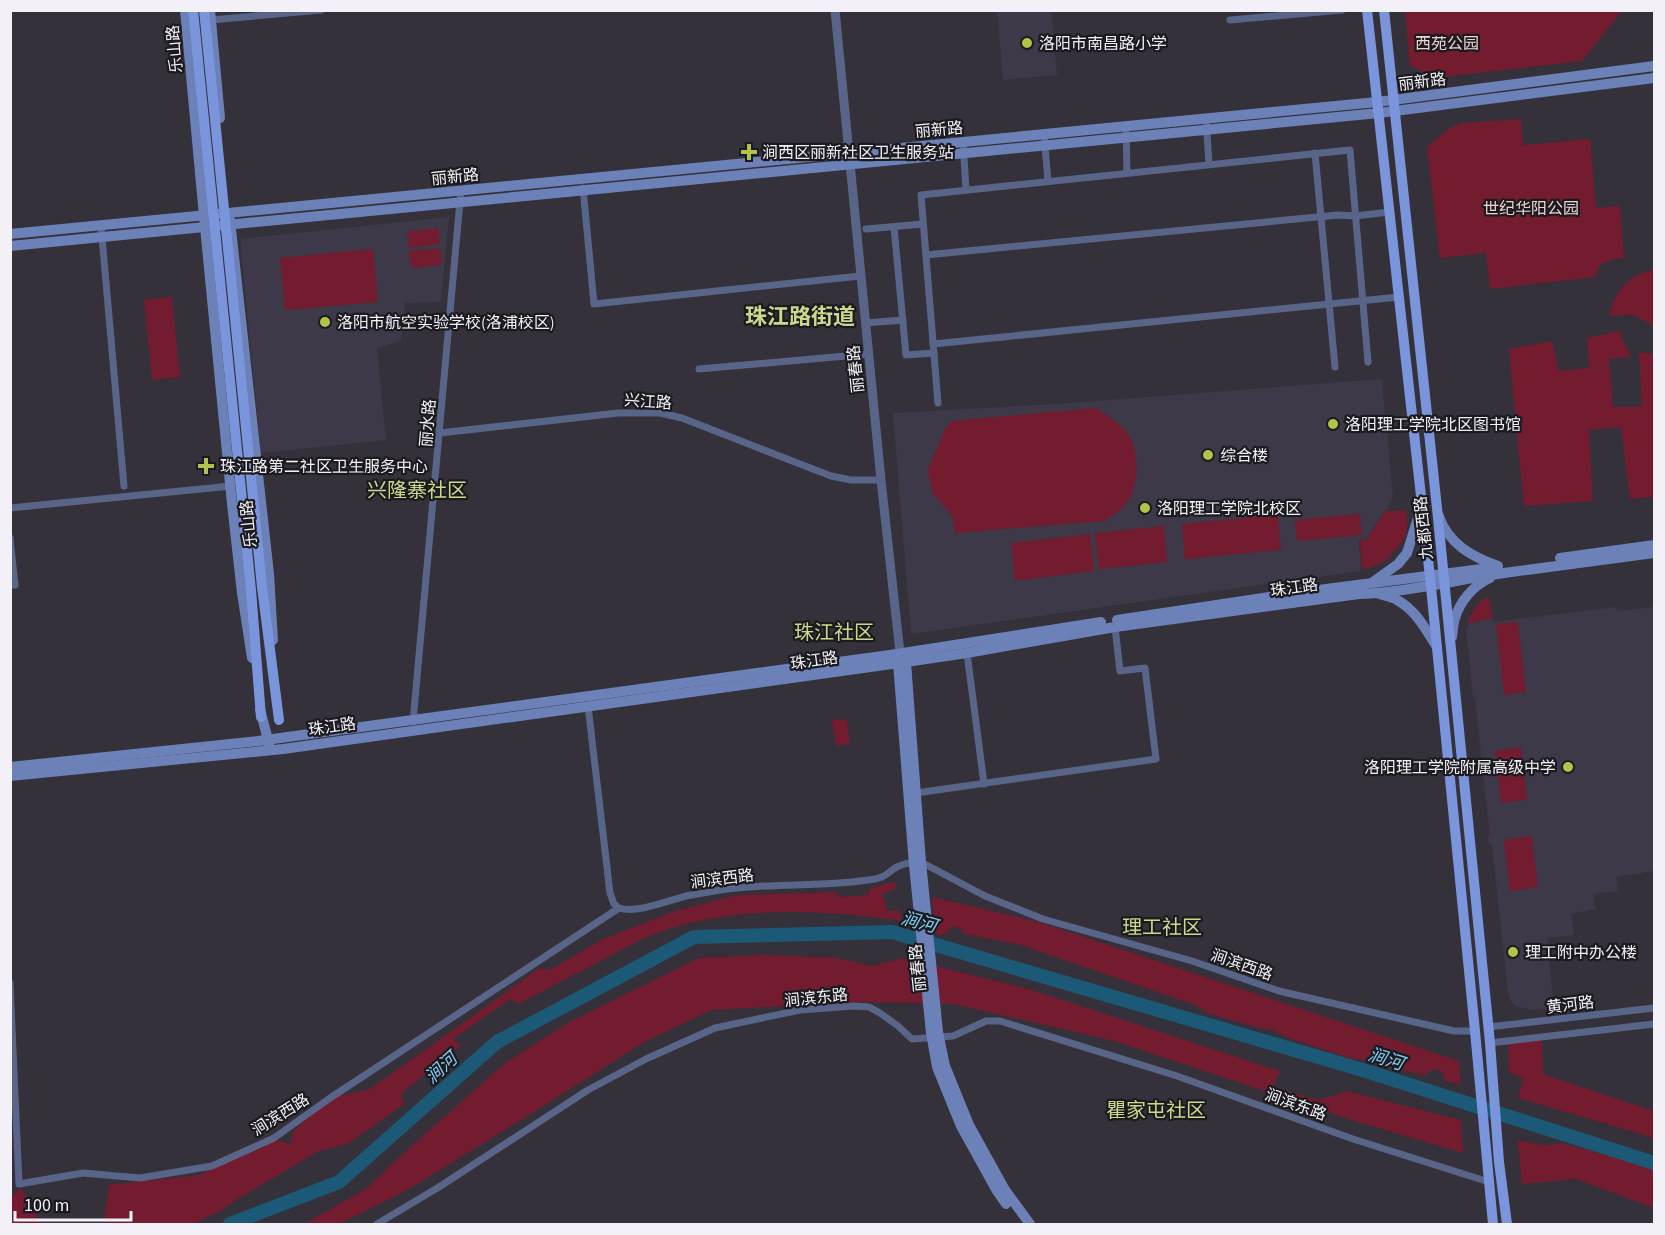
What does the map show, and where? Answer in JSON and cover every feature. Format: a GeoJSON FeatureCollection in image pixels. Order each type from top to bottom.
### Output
{"type":"FeatureCollection","features":[{"type":"Feature","properties":{"kind":"main road","name":"乐山路"},"geometry":{"type":"LineString","coordinates":[[185,10],[269,574],[283,749]]}},
{"type":"Feature","properties":{"kind":"main road","name":"乐山路"},"geometry":{"type":"LineString","coordinates":[[194,10],[217,218]]}},
{"type":"Feature","properties":{"kind":"main road"},"geometry":{"type":"LineString","coordinates":[[194,10],[257,589],[279,720]]}},
{"type":"Feature","properties":{"kind":"main road","name":"乐山路"},"geometry":{"type":"LineString","coordinates":[[202,10],[217,218]]}},
{"type":"Feature","properties":{"kind":"main road"},"geometry":{"type":"LineString","coordinates":[[202,10],[257,589],[261,717]]}},
{"type":"Feature","properties":{"kind":"main road","name":"九都西路"},"geometry":{"type":"LineString","coordinates":[[1367,10],[1437,647],[1493,1224]]}},
{"type":"Feature","properties":{"kind":"main road","name":"九都西路"},"geometry":{"type":"LineString","coordinates":[[1384,10],[1437,508],[1490,1042],[1499,1162],[1507,1224]]}},
{"type":"Feature","properties":{"kind":"main road","name":"乐山路"},"geometry":{"type":"LineString","coordinates":[[210,15],[217,218],[231,486],[242,593],[261,717],[269,744]]}},
{"type":"Feature","properties":{"kind":"main road","name":"丽新路"},"geometry":{"type":"LineString","coordinates":[[1394,106],[1654,66]]}},
{"type":"Feature","properties":{"kind":"main road","name":"丽新路"},"geometry":{"type":"LineString","coordinates":[[10,246],[101,231],[461,190],[582,184],[1378,108],[1654,78]]}},
{"type":"Feature","properties":{"kind":"main road","name":"丽新路"},"geometry":{"type":"LineString","coordinates":[[217,218],[460,202],[582,184]]}},
{"type":"Feature","properties":{"kind":"main road","name":"丽新路"},"geometry":{"type":"LineString","coordinates":[[10,234],[101,231]]}},
{"type":"Feature","properties":{"kind":"main road"},"geometry":{"type":"LineString","coordinates":[[1422,505],[1407,553],[1374,588],[1397,600],[1418,618],[1437,647]]}},
{"type":"Feature","properties":{"kind":"main road"},"geometry":{"type":"LineString","coordinates":[[1437,508],[1441,523],[1453,540],[1467,552],[1502,570]]}},
{"type":"Feature","properties":{"kind":"main road","name":"珠江路"},"geometry":{"type":"LineString","coordinates":[[10,776],[269,744],[282,737],[588,706],[902,660],[1303,592],[1374,588],[1430,581],[1654,545]]}},
{"type":"Feature","properties":{"kind":"main road","name":"珠江路"},"geometry":{"type":"LineString","coordinates":[[1502,570],[1654,553]]}},
{"type":"Feature","properties":{"kind":"main road"},"geometry":{"type":"LineString","coordinates":[[1450,650],[1455,616],[1466,597],[1484,581],[1502,570]]}},
{"type":"Feature","properties":{"kind":"main road","name":"珠江路"},"geometry":{"type":"LineString","coordinates":[[10,767],[258,741],[283,749],[413,725],[967,653],[1115,627],[1359,594],[1374,588]]}},
{"type":"Feature","properties":{"kind":"main road","name":"丽春路"},"geometry":{"type":"LineString","coordinates":[[902,660],[916,793],[918,863]]}},
{"type":"Feature","properties":{"kind":"main road","name":"丽春路"},"geometry":{"type":"LineString","coordinates":[[902,660],[918,863],[938,1067],[961,1126],[997,1191],[1022,1224]]}},
{"type":"Feature","properties":{"kind":"main road","name":"丽春路"},"geometry":{"type":"LineString","coordinates":[[935,1035],[969,1125],[1005,1190],[1030,1224]]}},
{"type":"Feature","properties":{"kind":"street"},"geometry":{"type":"LineString","coordinates":[[210,15],[321,10]]}},
{"type":"Feature","properties":{"kind":"street","name":"丽春路"},"geometry":{"type":"LineString","coordinates":[[835,10],[880,480],[902,660]]}},
{"type":"Feature","properties":{"kind":"street"},"geometry":{"type":"LineString","coordinates":[[1230,20],[1342,10]]}},
{"type":"Feature","properties":{"kind":"street"},"geometry":{"type":"LineString","coordinates":[[1207,124],[1209,164]]}},
{"type":"Feature","properties":{"kind":"street"},"geometry":{"type":"LineString","coordinates":[[1126,132],[1127,173]]}},
{"type":"Feature","properties":{"kind":"street"},"geometry":{"type":"LineString","coordinates":[[1045,139],[1048,182]]}},
{"type":"Feature","properties":{"kind":"street"},"geometry":{"type":"LineString","coordinates":[[963,147],[966,190]]}},
{"type":"Feature","properties":{"kind":"street"},"geometry":{"type":"LineString","coordinates":[[938,403],[921,195],[1315,153],[1350,150],[1368,362]]}},
{"type":"Feature","properties":{"kind":"street"},"geometry":{"type":"LineString","coordinates":[[1315,153],[1335,367]]}},
{"type":"Feature","properties":{"kind":"street"},"geometry":{"type":"LineString","coordinates":[[582,184],[594,304],[860,276]]}},
{"type":"Feature","properties":{"kind":"street","name":"丽水路"},"geometry":{"type":"LineString","coordinates":[[413,725],[461,190]]}},
{"type":"Feature","properties":{"kind":"street"},"geometry":{"type":"LineString","coordinates":[[926,255],[1389,212]]}},
{"type":"Feature","properties":{"kind":"street"},"geometry":{"type":"LineString","coordinates":[[866,229],[923,224]]}},
{"type":"Feature","properties":{"kind":"street"},"geometry":{"type":"LineString","coordinates":[[894,227],[906,355],[934,353]]}},
{"type":"Feature","properties":{"kind":"street"},"geometry":{"type":"LineString","coordinates":[[101,231],[124,486]]}},
{"type":"Feature","properties":{"kind":"street"},"geometry":{"type":"LineString","coordinates":[[933,344],[1399,297]]}},
{"type":"Feature","properties":{"kind":"street"},"geometry":{"type":"LineString","coordinates":[[865,323],[903,320]]}},
{"type":"Feature","properties":{"kind":"street"},"geometry":{"type":"LineString","coordinates":[[699,369],[868,354]]}},
{"type":"Feature","properties":{"kind":"street","name":"兴江路"},"geometry":{"type":"LineString","coordinates":[[440,433],[618,413],[660,413],[682,418],[831,477],[880,480]]}},
{"type":"Feature","properties":{"kind":"street"},"geometry":{"type":"LineString","coordinates":[[10,508],[231,486]]}},
{"type":"Feature","properties":{"kind":"street"},"geometry":{"type":"LineString","coordinates":[[10,538],[15,585],[10,585]]}},
{"type":"Feature","properties":{"kind":"street"},"geometry":{"type":"LineString","coordinates":[[916,793],[1156,759],[1146,668],[1120,671],[1115,627]]}},
{"type":"Feature","properties":{"kind":"street"},"geometry":{"type":"LineString","coordinates":[[967,653],[984,783]]}},
{"type":"Feature","properties":{"kind":"street"},"geometry":{"type":"LineString","coordinates":[[588,706],[610,893],[614,903],[620,908]]}},
{"type":"Feature","properties":{"kind":"street","name":"涧滨西路"},"geometry":{"type":"LineString","coordinates":[[10,983],[19,1184],[83,1173],[140,1178],[212,1166],[274,1138],[330,1098],[620,908],[636,910],[675,898],[737,888],[823,884],[879,878],[888,875],[897,866],[918,863],[986,896],[1042,919],[1192,961],[1279,991],[1454,1031],[1475,1030]]}},
{"type":"Feature","properties":{"kind":"street","name":"涧滨东路"},"geometry":{"type":"LineString","coordinates":[[377,1224],[439,1187],[588,1090],[646,1059],[715,1028],[800,1010],[854,1006],[869,1007],[880,1013],[912,1039],[935,1035],[953,1036],[986,1021],[1000,1021],[1177,1076],[1353,1139],[1489,1182]]}},
{"type":"Feature","properties":{"kind":"street","name":"黄河路"},"geometry":{"type":"LineString","coordinates":[[1488,1027],[1654,1008]]}},
{"type":"Feature","properties":{"kind":"street","name":"黄河路"},"geometry":{"type":"LineString","coordinates":[[1490,1042],[1654,1023]]}},
{"type":"Feature","properties":{"kind":"shaded area","name":"洛阳市南昌路小学"},"geometry":{"type":"Polygon","coordinates":[[[997,11],[1051,11],[1057,75],[1003,80],[997,11]]]}},
{"type":"Feature","properties":{"kind":"shaded area","name":"洛阳市航空实验学校(洛浦校区)"},"geometry":{"type":"Polygon","coordinates":[[[449,217],[441,302],[405,303],[401,341],[377,348],[386,440],[261,453],[240,239],[449,217]]]}},
{"type":"Feature","properties":{"kind":"shaded area","name":"洛阳理工学院北校区"},"geometry":{"type":"Polygon","coordinates":[[[1382,379],[1393,498],[1388,506],[1390,509],[1385,510],[1366,539],[1359,540],[1360,571],[911,634],[893,413],[1057,404],[1382,379]]]}},
{"type":"Feature","properties":{"kind":"shaded area","name":"洛阳理工学院附属高级中学"},"geometry":{"type":"Polygon","coordinates":[[[1489,597],[1493,622],[1616,607],[1617,611],[1654,607],[1654,871],[1616,877],[1618,891],[1593,894],[1595,909],[1571,914],[1574,935],[1547,938],[1554,1008],[1533,1010],[1515,1006],[1508,992],[1492,845],[1489,845],[1488,837],[1490,836],[1466,628],[1477,605],[1481,600],[1489,597]]]}},
{"type":"Feature","properties":{"kind":"green space","name":"西苑公园"},"geometry":{"type":"Polygon","coordinates":[[[1405,10],[1622,11],[1582,61],[1434,78],[1410,65],[1405,10]]]}},
{"type":"Feature","properties":{"kind":"green space","name":"世纪华阳公园"},"geometry":{"type":"Polygon","coordinates":[[[1521,119],[1523,145],[1590,139],[1596,208],[1620,206],[1624,258],[1601,264],[1595,277],[1490,289],[1486,253],[1440,258],[1427,147],[1451,127],[1463,123],[1521,119]]]}},
{"type":"Feature","properties":{"kind":"green space"},"geometry":{"type":"Polygon","coordinates":[[[438,228],[440,244],[409,248],[407,232],[438,228]]]}},
{"type":"Feature","properties":{"kind":"green space"},"geometry":{"type":"Polygon","coordinates":[[[440,248],[442,265],[411,268],[409,251],[440,248]]]}},
{"type":"Feature","properties":{"kind":"green space"},"geometry":{"type":"Polygon","coordinates":[[[373,249],[378,302],[285,310],[280,258],[373,249]]]}},
{"type":"Feature","properties":{"kind":"green space"},"geometry":{"type":"Polygon","coordinates":[[[1654,270],[1654,326],[1634,315],[1609,316],[1615,299],[1624,285],[1637,275],[1654,270]]]}},
{"type":"Feature","properties":{"kind":"green space"},"geometry":{"type":"Polygon","coordinates":[[[172,297],[180,377],[152,380],[144,300],[172,297]]]}},
{"type":"Feature","properties":{"kind":"green space"},"geometry":{"type":"Polygon","coordinates":[[[1619,331],[1631,357],[1609,359],[1613,407],[1642,406],[1639,352],[1654,354],[1654,497],[1630,499],[1621,427],[1589,430],[1593,501],[1524,506],[1509,349],[1552,341],[1559,371],[1589,368],[1587,338],[1619,331]]]}},
{"type":"Feature","properties":{"kind":"green space"},"geometry":{"type":"Polygon","coordinates":[[[1096,408],[1124,429],[1131,439],[1136,455],[1133,491],[1120,510],[1105,521],[955,533],[953,517],[932,492],[928,469],[945,429],[952,421],[1096,408]]]}},
{"type":"Feature","properties":{"kind":"green space"},"geometry":{"type":"Polygon","coordinates":[[[1406,510],[1408,522],[1402,542],[1383,562],[1362,569],[1360,541],[1367,539],[1385,511],[1406,510]]]}},
{"type":"Feature","properties":{"kind":"green space"},"geometry":{"type":"Polygon","coordinates":[[[1360,514],[1362,535],[1297,541],[1295,520],[1360,514]]]}},
{"type":"Feature","properties":{"kind":"green space"},"geometry":{"type":"Polygon","coordinates":[[[1278,515],[1281,550],[1185,559],[1182,524],[1278,515]]]}},
{"type":"Feature","properties":{"kind":"green space"},"geometry":{"type":"Polygon","coordinates":[[[1164,526],[1167,562],[1099,569],[1095,533],[1164,526]]]}},
{"type":"Feature","properties":{"kind":"green space"},"geometry":{"type":"Polygon","coordinates":[[[1090,534],[1094,571],[1015,581],[1011,543],[1090,534]]]}},
{"type":"Feature","properties":{"kind":"green space"},"geometry":{"type":"Polygon","coordinates":[[[1489,597],[1492,618],[1468,624],[1475,608],[1489,597]]]}},
{"type":"Feature","properties":{"kind":"green space"},"geometry":{"type":"Polygon","coordinates":[[[1518,622],[1526,692],[1504,695],[1496,624],[1518,622]]]}},
{"type":"Feature","properties":{"kind":"green space"},"geometry":{"type":"Polygon","coordinates":[[[847,719],[850,744],[836,746],[832,720],[847,719]]]}},
{"type":"Feature","properties":{"kind":"green space"},"geometry":{"type":"Polygon","coordinates":[[[1521,747],[1527,800],[1501,803],[1495,751],[1521,747]]]}},
{"type":"Feature","properties":{"kind":"green space"},"geometry":{"type":"Polygon","coordinates":[[[1532,836],[1538,887],[1510,891],[1504,840],[1532,836]]]}},
{"type":"Feature","properties":{"kind":"green space"},"geometry":{"type":"Polygon","coordinates":[[[895,882],[896,889],[883,893],[887,911],[899,910],[902,921],[836,914],[770,912],[703,920],[671,928],[640,940],[518,1004],[510,999],[453,1039],[461,1045],[401,1094],[404,1104],[348,1144],[319,1151],[219,1212],[192,1224],[104,1224],[109,1185],[200,1175],[274,1138],[290,1145],[293,1131],[330,1098],[370,1089],[540,968],[550,970],[603,939],[675,911],[737,895],[837,892],[838,897],[868,895],[870,888],[895,882]]]}},
{"type":"Feature","properties":{"kind":"green space"},"geometry":{"type":"Polygon","coordinates":[[[932,897],[1039,922],[1459,1061],[1461,1085],[1444,1080],[1443,1072],[1434,1069],[1425,1075],[1394,1069],[1381,1063],[1349,1058],[1291,1039],[1271,1029],[1259,1028],[1207,1013],[1195,1005],[1021,945],[965,934],[961,931],[963,929],[952,926],[948,932],[941,935],[934,933],[932,897]]]}},
{"type":"Feature","properties":{"kind":"green space"},"geometry":{"type":"Polygon","coordinates":[[[766,955],[838,958],[872,966],[902,958],[1029,989],[1280,1071],[1273,1087],[1319,1100],[1347,1091],[1461,1120],[1463,1153],[1361,1123],[1114,1041],[954,1004],[864,1002],[712,1010],[644,1042],[409,1189],[339,1224],[304,1224],[366,1189],[505,1063],[571,1021],[699,958],[766,955]]]}},
{"type":"Feature","properties":{"kind":"green space"},"geometry":{"type":"Polygon","coordinates":[[[1542,1040],[1543,1074],[1654,1111],[1654,1138],[1518,1098],[1523,1078],[1509,1072],[1508,1043],[1542,1040]]]}},
{"type":"Feature","properties":{"kind":"green space"},"geometry":{"type":"Polygon","coordinates":[[[1518,1140],[1545,1145],[1562,1143],[1654,1168],[1654,1208],[1576,1179],[1522,1184],[1518,1140]]]}},
{"type":"Feature","properties":{"kind":"green space"},"geometry":{"type":"Polygon","coordinates":[[[22,1189],[41,1224],[11,1224],[11,1195],[22,1189]]]}},
{"type":"Feature","properties":{"kind":"waterway","name":"涧河"},"geometry":{"type":"LineString","coordinates":[[230,1224],[339,1182],[497,1042],[694,937],[892,932],[1366,1071],[1654,1163]]}},
{"type":"Feature","properties":{"kind":"place","name":"洛阳市南昌路小学"},"geometry":{"type":"Point","coordinates":[1027,43]}},
{"type":"Feature","properties":{"kind":"place","name":"涧西区丽新社区卫生服务站"},"geometry":{"type":"Point","coordinates":[749,152]}},
{"type":"Feature","properties":{"kind":"place","name":"洛阳市航空实验学校(洛浦校区)"},"geometry":{"type":"Point","coordinates":[325,322]}},
{"type":"Feature","properties":{"kind":"place","name":"洛阳理工学院北区图书馆"},"geometry":{"type":"Point","coordinates":[1333,424]}},
{"type":"Feature","properties":{"kind":"place","name":"综合楼"},"geometry":{"type":"Point","coordinates":[1208,455]}},
{"type":"Feature","properties":{"kind":"place","name":"珠江路第二社区卫生服务中心"},"geometry":{"type":"Point","coordinates":[206,466]}},
{"type":"Feature","properties":{"kind":"place","name":"洛阳理工学院北校区"},"geometry":{"type":"Point","coordinates":[1145,508]}},
{"type":"Feature","properties":{"kind":"place","name":"洛阳理工学院附属高级中学"},"geometry":{"type":"Point","coordinates":[1568,767]}},
{"type":"Feature","properties":{"kind":"place","name":"理工附中办公楼"},"geometry":{"type":"Point","coordinates":[1513,952]}},
{"type":"Feature","properties":{"kind":"district","name":"珠江路街道"},"geometry":{"type":"Point","coordinates":[800,316]}},
{"type":"Feature","properties":{"kind":"district","name":"兴隆寨社区"},"geometry":{"type":"Point","coordinates":[417,490]}},
{"type":"Feature","properties":{"kind":"district","name":"珠江社区"},"geometry":{"type":"Point","coordinates":[834,632]}},
{"type":"Feature","properties":{"kind":"district","name":"理工社区"},"geometry":{"type":"Point","coordinates":[1162,927]}},
{"type":"Feature","properties":{"kind":"district","name":"瞿家屯社区"},"geometry":{"type":"Point","coordinates":[1156,1110]}}]}
